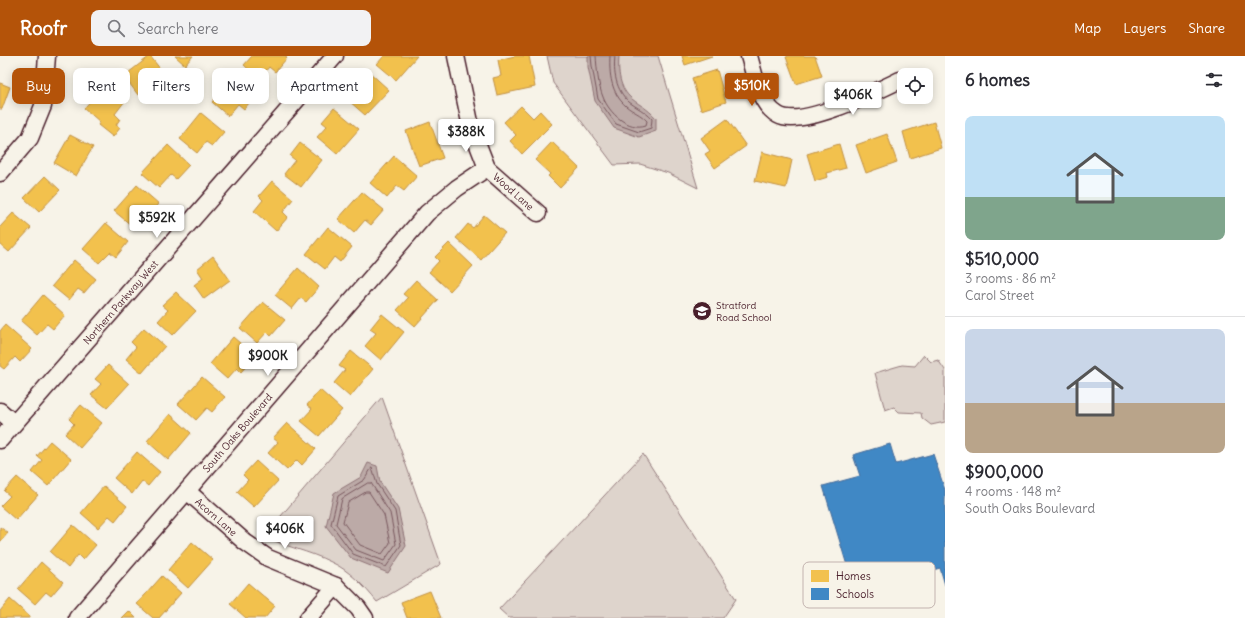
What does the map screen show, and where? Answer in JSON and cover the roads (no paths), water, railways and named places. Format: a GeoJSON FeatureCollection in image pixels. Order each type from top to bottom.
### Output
{"type":"FeatureCollection","features":[{"type":"Feature","properties":{"kind":"street"},"geometry":{"type":"LineString","coordinates":[[0,173],[30,138],[43,106],[47,56]]}},
{"type":"Feature","properties":{"kind":"street","name":"Northern Parkway West"},"geometry":{"type":"LineString","coordinates":[[0,440],[335,56]]}},
{"type":"Feature","properties":{"kind":"street","name":"Wood Lane"},"geometry":{"type":"LineString","coordinates":[[456,56],[471,126],[487,168],[538,213]]}},
{"type":"Feature","properties":{"kind":"street"},"geometry":{"type":"LineString","coordinates":[[749,56],[766,103],[779,116],[794,119],[827,111],[870,95],[897,82]]}},
{"type":"Feature","properties":{"kind":"street","name":"South Oaks Boulevard"},"geometry":{"type":"LineString","coordinates":[[77,618],[427,213],[457,188],[487,168]]}},
{"type":"Feature","properties":{"kind":"street"},"geometry":{"type":"LineString","coordinates":[[0,411],[14,423]]}},
{"type":"Feature","properties":{"kind":"street","name":"Acorn Lane"},"geometry":{"type":"LineString","coordinates":[[187,491],[245,542],[268,558],[336,586],[358,608],[365,618]]}},
{"type":"Feature","properties":{"kind":"street"},"geometry":{"type":"LineString","coordinates":[[308,618],[336,586]]}},
{"type":"Feature","properties":{"kind":"water"},"geometry":{"type":"Polygon","coordinates":[[[588,56],[619,56],[619,74],[624,90],[632,99],[647,109],[656,118],[656,131],[639,137],[614,128],[595,101],[588,67],[588,56]]]}},
{"type":"Feature","properties":{"kind":"water"},"geometry":{"type":"Polygon","coordinates":[[[368,463],[377,466],[380,482],[398,509],[406,546],[388,573],[351,558],[326,526],[334,493],[361,477],[368,463]]]}},
{"type":"Feature","properties":{"kind":"place","name":"Stratford Road School"},"geometry":{"type":"Point","coordinates":[702,311]}}]}
